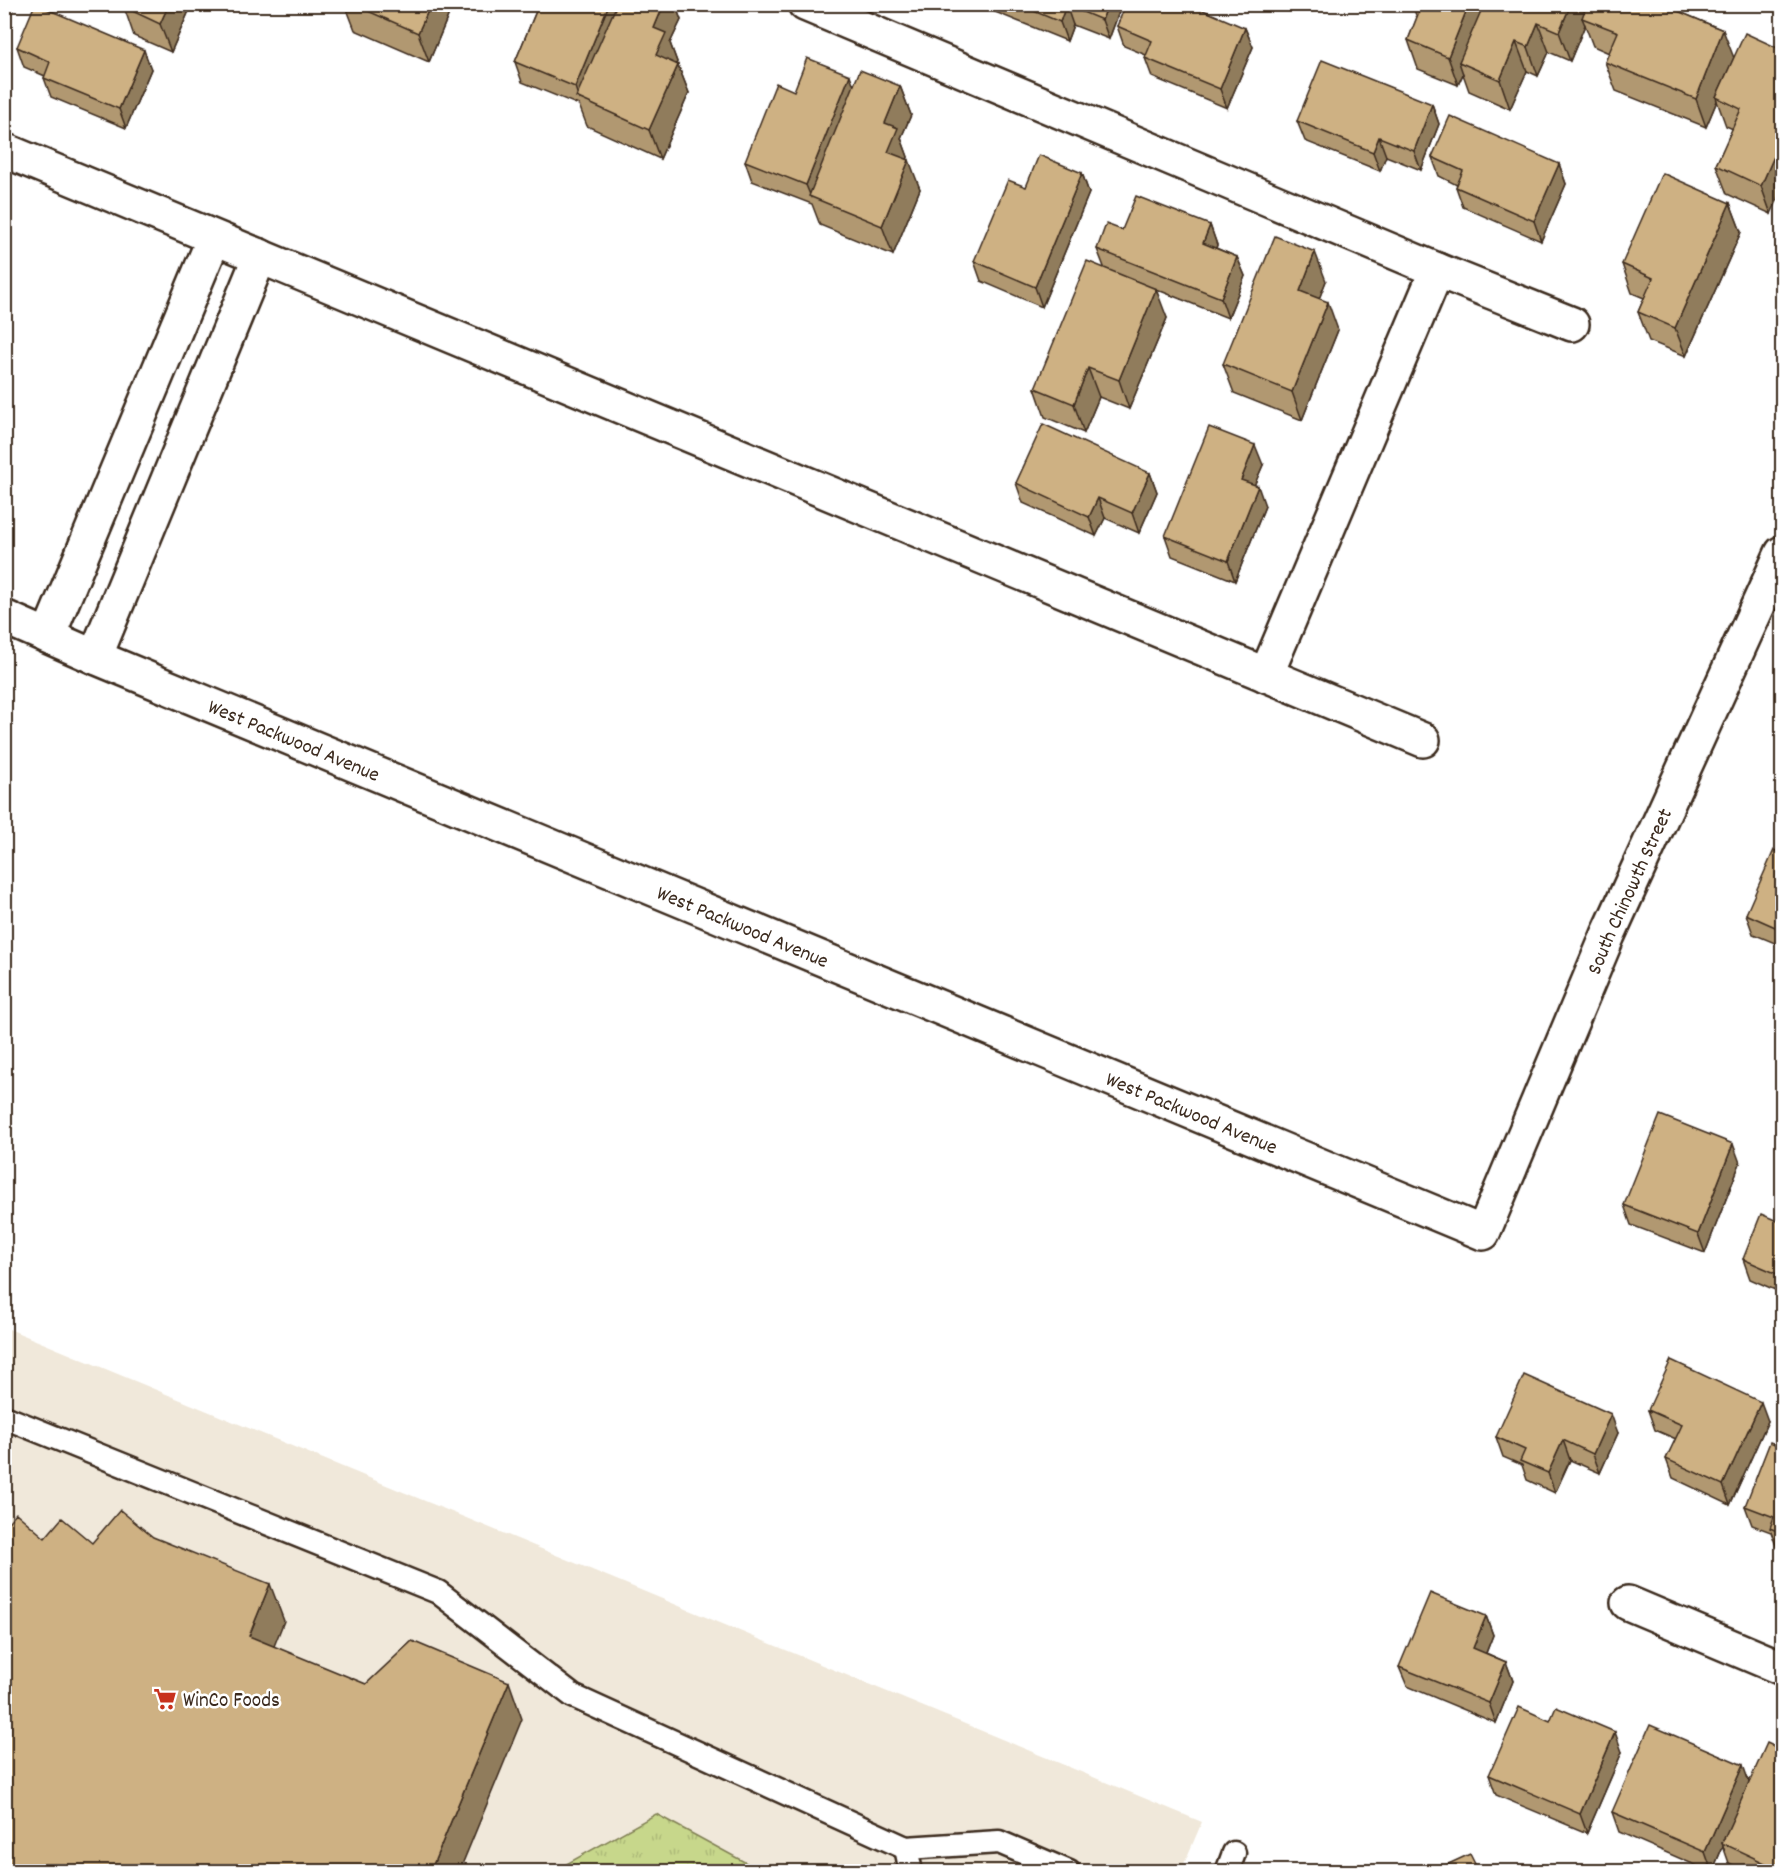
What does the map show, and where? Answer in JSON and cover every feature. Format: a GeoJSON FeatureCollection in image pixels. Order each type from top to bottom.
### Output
{"type":"FeatureCollection","features":[{"type":"Feature","properties":{"kind":"street"},"geometry":{"type":"LineString","coordinates":[[805,4],[1437,270],[1572,324]]}},
{"type":"Feature","properties":{"kind":"street"},"geometry":{"type":"LineString","coordinates":[[4,150],[1423,740]]}},
{"type":"Feature","properties":{"kind":"street"},"geometry":{"type":"LineString","coordinates":[[48,636],[214,238]]}},
{"type":"Feature","properties":{"kind":"street"},"geometry":{"type":"LineString","coordinates":[[94,657],[260,256]]}},
{"type":"Feature","properties":{"kind":"street"},"geometry":{"type":"LineString","coordinates":[[1266,675],[1437,270]]}},
{"type":"Feature","properties":{"kind":"street","name":"South Chinowth Street"},"geometry":{"type":"LineString","coordinates":[[1483,1233],[1608,935],[1782,553]]}},
{"type":"Feature","properties":{"kind":"street","name":"West Packwood Avenue"},"geometry":{"type":"LineString","coordinates":[[4,617],[94,657],[1483,1233]]}},
{"type":"Feature","properties":{"kind":"street"},"geometry":{"type":"LineString","coordinates":[[1628,1603],[1782,1668]]}},
{"type":"Feature","properties":{"kind":"lane"},"geometry":{"type":"LineString","coordinates":[[4,1417],[438,1592],[573,1696],[906,1848],[999,1842],[1069,1872]]}},
{"type":"Feature","properties":{"kind":"lane"},"geometry":{"type":"LineString","coordinates":[[906,1848],[911,1872]]}},
{"type":"Feature","properties":{"kind":"shaded area"},"geometry":{"type":"Polygon","coordinates":[[[4,1327],[1202,1822],[1181,1871],[5,1871],[4,1327]]]}},
{"type":"Feature","properties":{"kind":"green space"},"geometry":{"type":"Polygon","coordinates":[[[656,1814],[761,1871],[554,1871],[656,1814]]]}},
{"type":"Feature","properties":{"kind":"building"},"geometry":{"type":"Polygon","coordinates":[[[35,4],[144,50],[119,109],[44,78],[50,62],[17,47],[35,4]]]}},
{"type":"Feature","properties":{"kind":"building"},"geometry":{"type":"Polygon","coordinates":[[[125,4],[169,4],[160,24],[124,7],[125,4]]]}},
{"type":"Feature","properties":{"kind":"building"},"geometry":{"type":"Polygon","coordinates":[[[352,4],[431,4],[418,33],[352,4]]]}},
{"type":"Feature","properties":{"kind":"building"},"geometry":{"type":"Polygon","coordinates":[[[539,4],[609,4],[575,87],[515,62],[539,4]]]}},
{"type":"Feature","properties":{"kind":"building"},"geometry":{"type":"Polygon","coordinates":[[[617,4],[664,4],[654,28],[666,33],[656,55],[678,65],[649,130],[576,97],[617,4]]]}},
{"type":"Feature","properties":{"kind":"building"},"geometry":{"type":"Polygon","coordinates":[[[1017,4],[1108,4],[1102,20],[1066,5],[1060,22],[1017,4]]]}},
{"type":"Feature","properties":{"kind":"building"},"geometry":{"type":"Polygon","coordinates":[[[1126,4],[1189,4],[1245,28],[1220,89],[1145,58],[1152,41],[1117,26],[1126,4]]]}},
{"type":"Feature","properties":{"kind":"building"},"geometry":{"type":"Polygon","coordinates":[[[1422,4],[1469,4],[1448,57],[1408,40],[1422,4]]]}},
{"type":"Feature","properties":{"kind":"building"},"geometry":{"type":"Polygon","coordinates":[[[1484,4],[1571,4],[1559,32],[1538,23],[1528,47],[1516,42],[1500,80],[1459,62],[1484,4]]]}},
{"type":"Feature","properties":{"kind":"building"},"geometry":{"type":"Polygon","coordinates":[[[1587,4],[1661,4],[1723,30],[1696,99],[1605,62],[1618,32],[1582,18],[1587,4]]]}},
{"type":"Feature","properties":{"kind":"building"},"geometry":{"type":"Polygon","coordinates":[[[1745,33],[1782,50],[1782,138],[1761,186],[1716,165],[1741,109],[1716,97],[1745,33]]]}},
{"type":"Feature","properties":{"kind":"building"},"geometry":{"type":"Polygon","coordinates":[[[807,58],[850,75],[806,185],[745,161],[776,83],[794,91],[807,58]]]}},
{"type":"Feature","properties":{"kind":"building"},"geometry":{"type":"Polygon","coordinates":[[[1322,60],[1432,104],[1414,151],[1379,137],[1373,152],[1297,121],[1322,60]]]}},
{"type":"Feature","properties":{"kind":"building"},"geometry":{"type":"Polygon","coordinates":[[[860,70],[900,86],[885,123],[898,128],[888,152],[909,160],[882,226],[809,196],[860,70]]]}},
{"type":"Feature","properties":{"kind":"building"},"geometry":{"type":"Polygon","coordinates":[[[1450,116],[1559,164],[1534,221],[1456,187],[1463,171],[1432,157],[1450,116]]]}},
{"type":"Feature","properties":{"kind":"building"},"geometry":{"type":"Polygon","coordinates":[[[1039,155],[1082,173],[1035,287],[974,261],[1008,180],[1026,187],[1039,155]]]}},
{"type":"Feature","properties":{"kind":"building"},"geometry":{"type":"Polygon","coordinates":[[[1662,173],[1730,203],[1675,328],[1638,312],[1653,278],[1622,264],[1662,173]]]}},
{"type":"Feature","properties":{"kind":"building"},"geometry":{"type":"Polygon","coordinates":[[[1136,196],[1210,225],[1203,243],[1237,257],[1221,298],[1097,249],[1106,224],[1122,230],[1136,196]]]}},
{"type":"Feature","properties":{"kind":"building"},"geometry":{"type":"Polygon","coordinates":[[[1275,236],[1315,252],[1300,291],[1328,302],[1292,392],[1223,364],[1275,236]]]}},
{"type":"Feature","properties":{"kind":"building"},"geometry":{"type":"Polygon","coordinates":[[[1087,261],[1156,289],[1119,380],[1088,368],[1074,404],[1035,388],[1087,261]]]}},
{"type":"Feature","properties":{"kind":"building"},"geometry":{"type":"Polygon","coordinates":[[[1043,424],[1150,473],[1132,513],[1098,498],[1089,517],[1016,483],[1043,424]]]}},
{"type":"Feature","properties":{"kind":"building"},"geometry":{"type":"Polygon","coordinates":[[[1209,427],[1255,445],[1241,480],[1258,486],[1228,561],[1165,536],[1209,427]]]}},
{"type":"Feature","properties":{"kind":"building"},"geometry":{"type":"Polygon","coordinates":[[[1774,850],[1782,854],[1782,930],[1746,914],[1774,850]]]}},
{"type":"Feature","properties":{"kind":"building"},"geometry":{"type":"Polygon","coordinates":[[[1660,1115],[1733,1144],[1698,1234],[1624,1205],[1660,1115]]]}},
{"type":"Feature","properties":{"kind":"building"},"geometry":{"type":"Polygon","coordinates":[[[1761,1214],[1782,1223],[1782,1276],[1743,1259],[1761,1214]]]}},
{"type":"Feature","properties":{"kind":"building"},"geometry":{"type":"Polygon","coordinates":[[[1671,1360],[1761,1402],[1723,1485],[1666,1459],[1682,1425],[1648,1410],[1671,1360]]]}},
{"type":"Feature","properties":{"kind":"building"},"geometry":{"type":"Polygon","coordinates":[[[1524,1375],[1611,1414],[1593,1454],[1563,1440],[1548,1473],[1520,1461],[1525,1450],[1496,1437],[1524,1375]]]}},
{"type":"Feature","properties":{"kind":"building"},"geometry":{"type":"Polygon","coordinates":[[[1770,1442],[1782,1447],[1782,1533],[1770,1528],[1774,1517],[1745,1506],[1770,1442]]]}},
{"type":"Feature","properties":{"kind":"building","name":"WinCo Foods"},"geometry":{"type":"Polygon","coordinates":[[[120,1510],[153,1537],[270,1584],[249,1636],[366,1684],[412,1641],[509,1682],[430,1872],[4,1872],[4,1527],[16,1513],[45,1538],[62,1518],[92,1543],[120,1510]]]}},
{"type":"Feature","properties":{"kind":"building"},"geometry":{"type":"Polygon","coordinates":[[[1430,1593],[1486,1616],[1473,1648],[1506,1662],[1489,1703],[1399,1667],[1430,1593]]]}},
{"type":"Feature","properties":{"kind":"building"},"geometry":{"type":"Polygon","coordinates":[[[1519,1707],[1550,1721],[1556,1707],[1615,1732],[1580,1814],[1489,1775],[1519,1707]]]}},
{"type":"Feature","properties":{"kind":"building"},"geometry":{"type":"Polygon","coordinates":[[[1650,1725],[1743,1765],[1705,1852],[1612,1812],[1650,1725]]]}},
{"type":"Feature","properties":{"kind":"building"},"geometry":{"type":"Polygon","coordinates":[[[1767,1743],[1782,1750],[1782,1871],[1722,1843],[1767,1743]]]}},
{"type":"Feature","properties":{"kind":"building"},"geometry":{"type":"Polygon","coordinates":[[[1470,1854],[1479,1872],[1431,1872],[1470,1854]]]}},
{"type":"Feature","properties":{"kind":"place","name":"WinCo Foods"},"geometry":{"type":"Point","coordinates":[165,1699]}}]}
